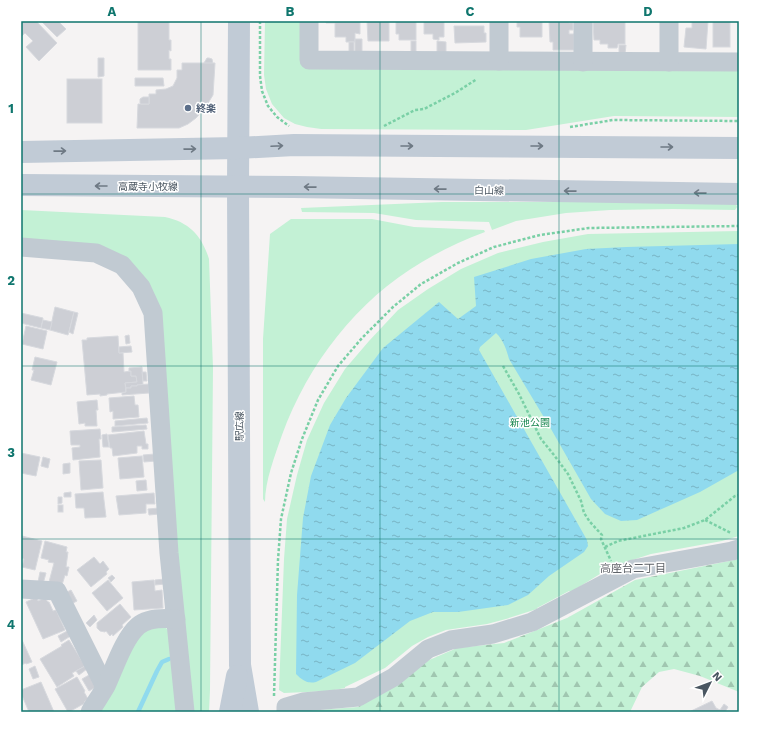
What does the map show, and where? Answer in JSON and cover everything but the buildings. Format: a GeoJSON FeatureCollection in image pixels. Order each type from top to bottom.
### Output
{"type":"FeatureCollection","features":[{"type":"Feature","properties":{"kind":"street"},"geometry":{"type":"LineString","coordinates":[[238,186],[239,21]]}},
{"type":"Feature","properties":{"kind":"street"},"geometry":{"type":"LineString","coordinates":[[309,21],[310,60],[739,62]]}},
{"type":"Feature","properties":{"kind":"street"},"geometry":{"type":"LineString","coordinates":[[499,21],[499,60]]}},
{"type":"Feature","properties":{"kind":"street"},"geometry":{"type":"LineString","coordinates":[[583,62],[584,21]]}},
{"type":"Feature","properties":{"kind":"street"},"geometry":{"type":"LineString","coordinates":[[669,21],[669,62]]}},
{"type":"Feature","properties":{"kind":"street"},"geometry":{"type":"LineString","coordinates":[[21,152],[238,148],[294,145],[739,148]]}},
{"type":"Feature","properties":{"kind":"street","name":"高蔵寺小牧線"},"geometry":{"type":"LineString","coordinates":[[21,185],[238,186]]}},
{"type":"Feature","properties":{"kind":"street","name":"白山線"},"geometry":{"type":"LineString","coordinates":[[238,186],[739,194]]}},
{"type":"Feature","properties":{"kind":"street","name":"駅広線"},"geometry":{"type":"LineString","coordinates":[[238,186],[240,665],[248,712]]}},
{"type":"Feature","properties":{"kind":"street"},"geometry":{"type":"LineString","coordinates":[[22,252],[96,253],[122,265],[141,287],[153,313],[170,553],[185,712]]}},
{"type":"Feature","properties":{"kind":"street"},"geometry":{"type":"LineString","coordinates":[[286,712],[286,707],[303,702],[358,697],[394,676],[428,649],[450,640],[493,634],[532,622],[633,569],[732,551],[735,541]]}},
{"type":"Feature","properties":{"kind":"street"},"geometry":{"type":"LineString","coordinates":[[21,589],[57,591],[105,687]]}},
{"type":"Feature","properties":{"kind":"street"},"geometry":{"type":"LineString","coordinates":[[90,712],[105,687],[129,636],[138,625],[152,620],[176,618]]}},
{"type":"Feature","properties":{"kind":"street","name":"駅広線"},"geometry":{"type":"LineString","coordinates":[[230,712],[240,665]]}},
{"type":"Feature","properties":{"kind":"path"},"geometry":{"type":"LineString","coordinates":[[260,21],[260,76],[262,91],[268,106],[277,117],[294,129]]}},
{"type":"Feature","properties":{"kind":"path"},"geometry":{"type":"LineString","coordinates":[[381,128],[415,110],[424,109],[455,93],[488,72],[499,60]]}},
{"type":"Feature","properties":{"kind":"path"},"geometry":{"type":"LineString","coordinates":[[274,696],[281,519],[290,473],[318,400],[338,366],[362,338],[393,307],[421,284],[458,263],[494,247],[540,235],[589,228],[739,226]]}},
{"type":"Feature","properties":{"kind":"path"},"geometry":{"type":"LineString","coordinates":[[503,366],[519,394],[541,439],[554,454],[571,480],[581,501],[584,513],[602,535],[601,539],[611,562]]}},
{"type":"Feature","properties":{"kind":"path"},"geometry":{"type":"LineString","coordinates":[[605,547],[618,542],[684,528],[705,520],[735,496],[739,495]]}},
{"type":"Feature","properties":{"kind":"path"},"geometry":{"type":"LineString","coordinates":[[705,520],[735,541]]}},
{"type":"Feature","properties":{"kind":"green space"},"geometry":{"type":"Polygon","coordinates":[[[265,21],[301,21],[301,63],[739,70],[739,117],[614,116],[526,130],[321,129],[307,127],[295,124],[284,118],[272,104],[266,89],[264,75],[265,21]]]}},
{"type":"Feature","properties":{"kind":"green space"},"geometry":{"type":"Polygon","coordinates":[[[442,202],[736,204],[737,207],[735,210],[610,210],[566,213],[516,221],[492,230],[489,222],[416,220],[374,213],[302,212],[301,208],[442,202]]]}},
{"type":"Feature","properties":{"kind":"green space"},"geometry":{"type":"Polygon","coordinates":[[[21,210],[165,217],[173,219],[188,226],[193,231],[203,243],[209,259],[213,368],[209,712],[191,712],[144,278],[21,238],[21,210]]]}},
{"type":"Feature","properties":{"kind":"green space"},"geometry":{"type":"Polygon","coordinates":[[[291,219],[372,219],[414,227],[484,230],[485,232],[437,253],[398,277],[376,295],[337,336],[306,383],[293,409],[282,435],[271,468],[265,494],[265,502],[263,499],[263,339],[270,234],[291,219]]]}},
{"type":"Feature","properties":{"kind":"green space","name":"新池公園"},"geometry":{"type":"Polygon","coordinates":[[[739,231],[739,536],[722,541],[651,554],[617,565],[616,564],[571,592],[569,591],[537,609],[487,624],[446,630],[428,637],[412,646],[385,668],[345,688],[329,691],[284,693],[279,690],[287,519],[307,440],[324,403],[345,369],[398,310],[428,289],[461,269],[498,253],[543,242],[588,234],[739,231]]]}},
{"type":"Feature","properties":{"kind":"green space"},"geometry":{"type":"Polygon","coordinates":[[[739,559],[739,692],[700,676],[674,669],[659,672],[642,687],[630,712],[302,712],[358,707],[393,686],[427,661],[457,648],[504,643],[567,618],[635,580],[739,559]]]}},
{"type":"Feature","properties":{"kind":"green space"},"geometry":{"type":"Polygon","coordinates":[[[164,626],[169,631],[176,712],[99,712],[135,639],[144,631],[164,626]]]}},
{"type":"Feature","properties":{"kind":"water","name":"新池公園"},"geometry":{"type":"Polygon","coordinates":[[[739,244],[739,470],[700,492],[637,520],[621,521],[605,514],[591,499],[509,359],[503,342],[496,333],[480,347],[479,350],[587,540],[588,546],[584,552],[549,576],[528,595],[508,605],[458,612],[433,612],[410,621],[355,663],[316,682],[305,681],[296,674],[297,595],[303,518],[311,476],[330,425],[346,398],[383,348],[439,302],[458,319],[476,306],[474,277],[531,259],[586,249],[739,244]]]}},
{"type":"Feature","properties":{"kind":"waterway"},"geometry":{"type":"LineString","coordinates":[[138,712],[162,662],[169,659]]}},
{"type":"Feature","properties":{"kind":"place","name":"終楽"},"geometry":{"type":"Point","coordinates":[188,108]}},
{"type":"Feature","properties":{"kind":"district","name":"高座台二丁目"},"geometry":{"type":"Point","coordinates":[633,568]}}]}
